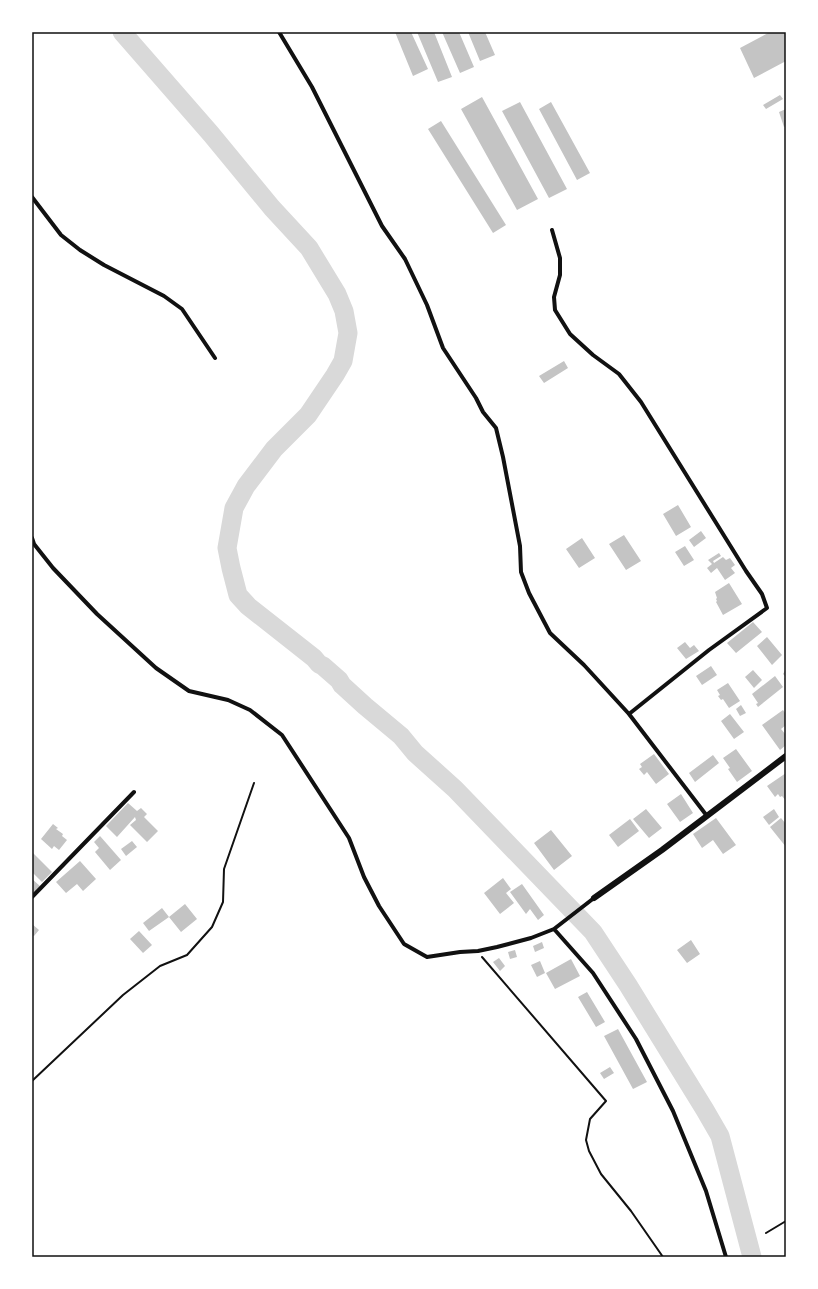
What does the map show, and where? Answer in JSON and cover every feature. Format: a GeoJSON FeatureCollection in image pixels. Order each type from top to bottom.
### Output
{"type":"FeatureCollection","features":[{"type":"Feature","properties":{"kind":"street"},"geometry":{"type":"LineString","coordinates":[[279,32],[312,87],[382,226],[405,259],[427,305],[443,348],[476,398],[483,412],[496,428],[503,456],[520,546],[521,572],[529,593],[550,633],[584,665],[629,714],[707,816]]}},
{"type":"Feature","properties":{"kind":"street"},"geometry":{"type":"LineString","coordinates":[[32,196],[61,234],[80,250],[104,265],[164,296],[182,309],[215,358]]}},
{"type":"Feature","properties":{"kind":"street"},"geometry":{"type":"LineString","coordinates":[[552,230],[560,258],[560,275],[554,297],[555,310],[570,334],[593,355],[619,374],[641,402],[746,571],[762,594],[767,608],[710,650],[629,714]]}},
{"type":"Feature","properties":{"kind":"street"},"geometry":{"type":"LineString","coordinates":[[32,538],[34,544],[53,568],[97,614],[156,668],[189,691],[228,700],[250,710],[282,734],[349,838],[364,877],[379,906],[404,944],[427,956],[478,951],[531,938],[554,929],[594,898],[785,760]]}},
{"type":"Feature","properties":{"kind":"street"},"geometry":{"type":"LineString","coordinates":[[32,897],[134,792]]}},
{"type":"Feature","properties":{"kind":"street"},"geometry":{"type":"LineString","coordinates":[[554,929],[593,973],[636,1039],[670,1104],[706,1191],[726,1257]]}},
{"type":"Feature","properties":{"kind":"path"},"geometry":{"type":"LineString","coordinates":[[32,1081],[123,995],[160,966],[187,955],[212,927],[223,902],[224,869],[254,783]]}},
{"type":"Feature","properties":{"kind":"path"},"geometry":{"type":"LineString","coordinates":[[478,951],[606,1101],[590,1119],[586,1140],[589,1151],[601,1174],[631,1211],[663,1257]]}},
{"type":"Feature","properties":{"kind":"path"},"geometry":{"type":"LineString","coordinates":[[766,1233],[786,1221]]}},
{"type":"Feature","properties":{"kind":"building"},"geometry":{"type":"Polygon","coordinates":[[[395,32],[411,32],[428,69],[413,76],[395,32]]]}},
{"type":"Feature","properties":{"kind":"building"},"geometry":{"type":"Polygon","coordinates":[[[417,32],[434,32],[452,77],[438,82],[417,32]]]}},
{"type":"Feature","properties":{"kind":"building"},"geometry":{"type":"Polygon","coordinates":[[[442,32],[459,32],[474,67],[460,73],[442,32]]]}},
{"type":"Feature","properties":{"kind":"building"},"geometry":{"type":"Polygon","coordinates":[[[468,32],[485,32],[495,55],[480,61],[468,32]]]}},
{"type":"Feature","properties":{"kind":"building"},"geometry":{"type":"Polygon","coordinates":[[[770,32],[786,32],[786,61],[754,78],[740,48],[770,32]]]}},
{"type":"Feature","properties":{"kind":"building"},"geometry":{"type":"Polygon","coordinates":[[[780,95],[783,99],[766,109],[763,105],[780,95]]]}},
{"type":"Feature","properties":{"kind":"building"},"geometry":{"type":"Polygon","coordinates":[[[482,97],[538,199],[517,210],[461,109],[482,97]]]}},
{"type":"Feature","properties":{"kind":"building"},"geometry":{"type":"Polygon","coordinates":[[[520,102],[567,189],[549,198],[502,111],[520,102]]]}},
{"type":"Feature","properties":{"kind":"building"},"geometry":{"type":"Polygon","coordinates":[[[551,102],[590,173],[577,180],[539,109],[551,102]]]}},
{"type":"Feature","properties":{"kind":"building"},"geometry":{"type":"Polygon","coordinates":[[[786,109],[786,126],[784,127],[779,112],[786,109]]]}},
{"type":"Feature","properties":{"kind":"building"},"geometry":{"type":"Polygon","coordinates":[[[441,121],[506,225],[493,233],[428,129],[441,121]]]}},
{"type":"Feature","properties":{"kind":"building"},"geometry":{"type":"Polygon","coordinates":[[[564,361],[568,368],[544,383],[539,376],[564,361]]]}},
{"type":"Feature","properties":{"kind":"building"},"geometry":{"type":"Polygon","coordinates":[[[678,505],[691,527],[676,536],[663,514],[678,505]]]}},
{"type":"Feature","properties":{"kind":"building"},"geometry":{"type":"Polygon","coordinates":[[[701,531],[706,538],[694,547],[689,540],[701,531]]]}},
{"type":"Feature","properties":{"kind":"building"},"geometry":{"type":"Polygon","coordinates":[[[624,535],[641,561],[626,570],[609,544],[624,535]]]}},
{"type":"Feature","properties":{"kind":"building"},"geometry":{"type":"Polygon","coordinates":[[[582,538],[595,558],[579,568],[566,549],[582,538]]]}},
{"type":"Feature","properties":{"kind":"building"},"geometry":{"type":"Polygon","coordinates":[[[685,546],[694,560],[684,566],[675,552],[685,546]]]}},
{"type":"Feature","properties":{"kind":"building"},"geometry":{"type":"Polygon","coordinates":[[[719,553],[721,556],[713,561],[714,563],[723,557],[726,560],[730,558],[735,565],[731,568],[735,573],[725,580],[717,568],[711,573],[707,568],[712,564],[708,560],[719,553]]]}},
{"type":"Feature","properties":{"kind":"building"},"geometry":{"type":"Polygon","coordinates":[[[729,583],[742,604],[723,615],[716,602],[717,598],[715,592],[729,583]]]}},
{"type":"Feature","properties":{"kind":"building"},"geometry":{"type":"Polygon","coordinates":[[[753,622],[762,632],[736,653],[727,643],[753,622]]]}},
{"type":"Feature","properties":{"kind":"building"},"geometry":{"type":"Polygon","coordinates":[[[767,637],[782,655],[772,665],[757,646],[767,637]]]}},
{"type":"Feature","properties":{"kind":"building"},"geometry":{"type":"Polygon","coordinates":[[[685,642],[690,648],[694,645],[699,651],[686,659],[677,648],[685,642]]]}},
{"type":"Feature","properties":{"kind":"building"},"geometry":{"type":"Polygon","coordinates":[[[711,666],[717,675],[702,685],[696,676],[711,666]]]}},
{"type":"Feature","properties":{"kind":"building"},"geometry":{"type":"Polygon","coordinates":[[[786,669],[786,677],[783,674],[786,669]]]}},
{"type":"Feature","properties":{"kind":"building"},"geometry":{"type":"Polygon","coordinates":[[[753,670],[762,680],[754,688],[745,677],[753,670]]]}},
{"type":"Feature","properties":{"kind":"building"},"geometry":{"type":"Polygon","coordinates":[[[775,676],[783,687],[758,707],[756,704],[758,703],[752,694],[775,676]]]}},
{"type":"Feature","properties":{"kind":"building"},"geometry":{"type":"Polygon","coordinates":[[[728,683],[740,701],[729,708],[723,699],[721,700],[718,696],[720,695],[717,690],[728,683]]]}},
{"type":"Feature","properties":{"kind":"building"},"geometry":{"type":"Polygon","coordinates":[[[741,705],[746,713],[740,716],[736,709],[741,705]]]}},
{"type":"Feature","properties":{"kind":"building"},"geometry":{"type":"Polygon","coordinates":[[[783,710],[786,714],[786,725],[781,729],[786,735],[786,745],[780,750],[762,725],[783,710]]]}},
{"type":"Feature","properties":{"kind":"building"},"geometry":{"type":"Polygon","coordinates":[[[730,714],[744,732],[734,739],[721,721],[730,714]]]}},
{"type":"Feature","properties":{"kind":"building"},"geometry":{"type":"Polygon","coordinates":[[[736,749],[752,771],[737,782],[728,769],[730,768],[723,758],[736,749]]]}},
{"type":"Feature","properties":{"kind":"building"},"geometry":{"type":"Polygon","coordinates":[[[654,754],[669,774],[656,784],[647,772],[644,775],[639,769],[642,767],[640,764],[654,754]]]}},
{"type":"Feature","properties":{"kind":"building"},"geometry":{"type":"Polygon","coordinates":[[[713,755],[719,763],[695,782],[689,773],[713,755]]]}},
{"type":"Feature","properties":{"kind":"building"},"geometry":{"type":"Polygon","coordinates":[[[786,773],[786,801],[778,794],[775,797],[767,786],[786,773]]]}},
{"type":"Feature","properties":{"kind":"building"},"geometry":{"type":"Polygon","coordinates":[[[681,794],[693,813],[680,822],[667,804],[681,794]]]}},
{"type":"Feature","properties":{"kind":"building"},"geometry":{"type":"Polygon","coordinates":[[[128,803],[137,811],[141,808],[147,814],[144,817],[158,831],[147,842],[130,825],[136,820],[135,817],[117,837],[106,826],[128,803]]]}},
{"type":"Feature","properties":{"kind":"building"},"geometry":{"type":"Polygon","coordinates":[[[646,809],[662,828],[649,838],[633,819],[646,809]]]}},
{"type":"Feature","properties":{"kind":"building"},"geometry":{"type":"Polygon","coordinates":[[[774,809],[779,817],[769,825],[763,817],[774,809]]]}},
{"type":"Feature","properties":{"kind":"building"},"geometry":{"type":"Polygon","coordinates":[[[716,818],[736,845],[723,854],[713,840],[702,848],[693,834],[716,818]]]}},
{"type":"Feature","properties":{"kind":"building"},"geometry":{"type":"Polygon","coordinates":[[[781,818],[786,824],[786,847],[770,827],[781,818]]]}},
{"type":"Feature","properties":{"kind":"building"},"geometry":{"type":"Polygon","coordinates":[[[630,819],[639,831],[618,847],[609,835],[630,819]]]}},
{"type":"Feature","properties":{"kind":"building"},"geometry":{"type":"Polygon","coordinates":[[[53,824],[67,840],[59,850],[54,846],[52,849],[41,839],[53,824]]]}},
{"type":"Feature","properties":{"kind":"building"},"geometry":{"type":"Polygon","coordinates":[[[551,830],[572,856],[554,870],[534,843],[551,830]]]}},
{"type":"Feature","properties":{"kind":"building"},"geometry":{"type":"Polygon","coordinates":[[[100,836],[121,860],[110,870],[95,852],[99,848],[94,842],[100,836]]]}},
{"type":"Feature","properties":{"kind":"building"},"geometry":{"type":"Polygon","coordinates":[[[132,841],[137,847],[126,856],[121,849],[132,841]]]}},
{"type":"Feature","properties":{"kind":"building"},"geometry":{"type":"Polygon","coordinates":[[[32,852],[52,872],[42,882],[32,872],[32,852]]]}},
{"type":"Feature","properties":{"kind":"building"},"geometry":{"type":"Polygon","coordinates":[[[80,861],[96,879],[83,891],[77,884],[66,893],[56,882],[80,861]]]}},
{"type":"Feature","properties":{"kind":"building"},"geometry":{"type":"Polygon","coordinates":[[[503,878],[511,889],[506,893],[514,903],[500,914],[484,893],[503,878]]]}},
{"type":"Feature","properties":{"kind":"building"},"geometry":{"type":"Polygon","coordinates":[[[32,879],[40,886],[32,895],[32,879]]]}},
{"type":"Feature","properties":{"kind":"building"},"geometry":{"type":"Polygon","coordinates":[[[522,884],[544,915],[538,920],[530,909],[526,914],[510,892],[522,884]]]}},
{"type":"Feature","properties":{"kind":"building"},"geometry":{"type":"Polygon","coordinates":[[[185,904],[197,919],[181,932],[169,917],[185,904]]]}},
{"type":"Feature","properties":{"kind":"building"},"geometry":{"type":"Polygon","coordinates":[[[162,908],[169,917],[149,931],[143,923],[162,908]]]}},
{"type":"Feature","properties":{"kind":"building"},"geometry":{"type":"Polygon","coordinates":[[[32,924],[39,930],[34,936],[32,935],[32,924]]]}},
{"type":"Feature","properties":{"kind":"building"},"geometry":{"type":"Polygon","coordinates":[[[139,931],[152,945],[143,953],[130,939],[139,931]]]}},
{"type":"Feature","properties":{"kind":"building"},"geometry":{"type":"Polygon","coordinates":[[[691,940],[700,954],[687,963],[677,950],[691,940]]]}},
{"type":"Feature","properties":{"kind":"building"},"geometry":{"type":"Polygon","coordinates":[[[542,942],[544,948],[535,952],[533,946],[542,942]]]}},
{"type":"Feature","properties":{"kind":"building"},"geometry":{"type":"Polygon","coordinates":[[[515,950],[517,957],[510,959],[508,952],[515,950]]]}},
{"type":"Feature","properties":{"kind":"building"},"geometry":{"type":"Polygon","coordinates":[[[499,958],[505,966],[500,971],[493,962],[499,958]]]}},
{"type":"Feature","properties":{"kind":"building"},"geometry":{"type":"Polygon","coordinates":[[[571,959],[580,976],[555,989],[546,973],[571,959]]]}},
{"type":"Feature","properties":{"kind":"building"},"geometry":{"type":"Polygon","coordinates":[[[540,961],[545,973],[537,977],[531,965],[540,961]]]}},
{"type":"Feature","properties":{"kind":"building"},"geometry":{"type":"Polygon","coordinates":[[[587,992],[605,1022],[596,1027],[578,997],[587,992]]]}},
{"type":"Feature","properties":{"kind":"building"},"geometry":{"type":"Polygon","coordinates":[[[618,1029],[647,1082],[633,1089],[604,1036],[618,1029]]]}},
{"type":"Feature","properties":{"kind":"building"},"geometry":{"type":"Polygon","coordinates":[[[610,1067],[614,1073],[604,1079],[600,1073],[610,1067]]]}},
{"type":"Feature","properties":{"kind":"waterway"},"geometry":{"type":"LineString","coordinates":[[122,32],[211,134],[272,208],[309,248],[337,294],[344,311],[348,333],[343,361],[308,415],[274,449],[246,486],[234,508],[227,548],[238,595],[248,606],[314,658],[365,706],[401,736],[415,753],[455,789],[593,932],[628,985],[720,1136],[752,1257]]}}]}
